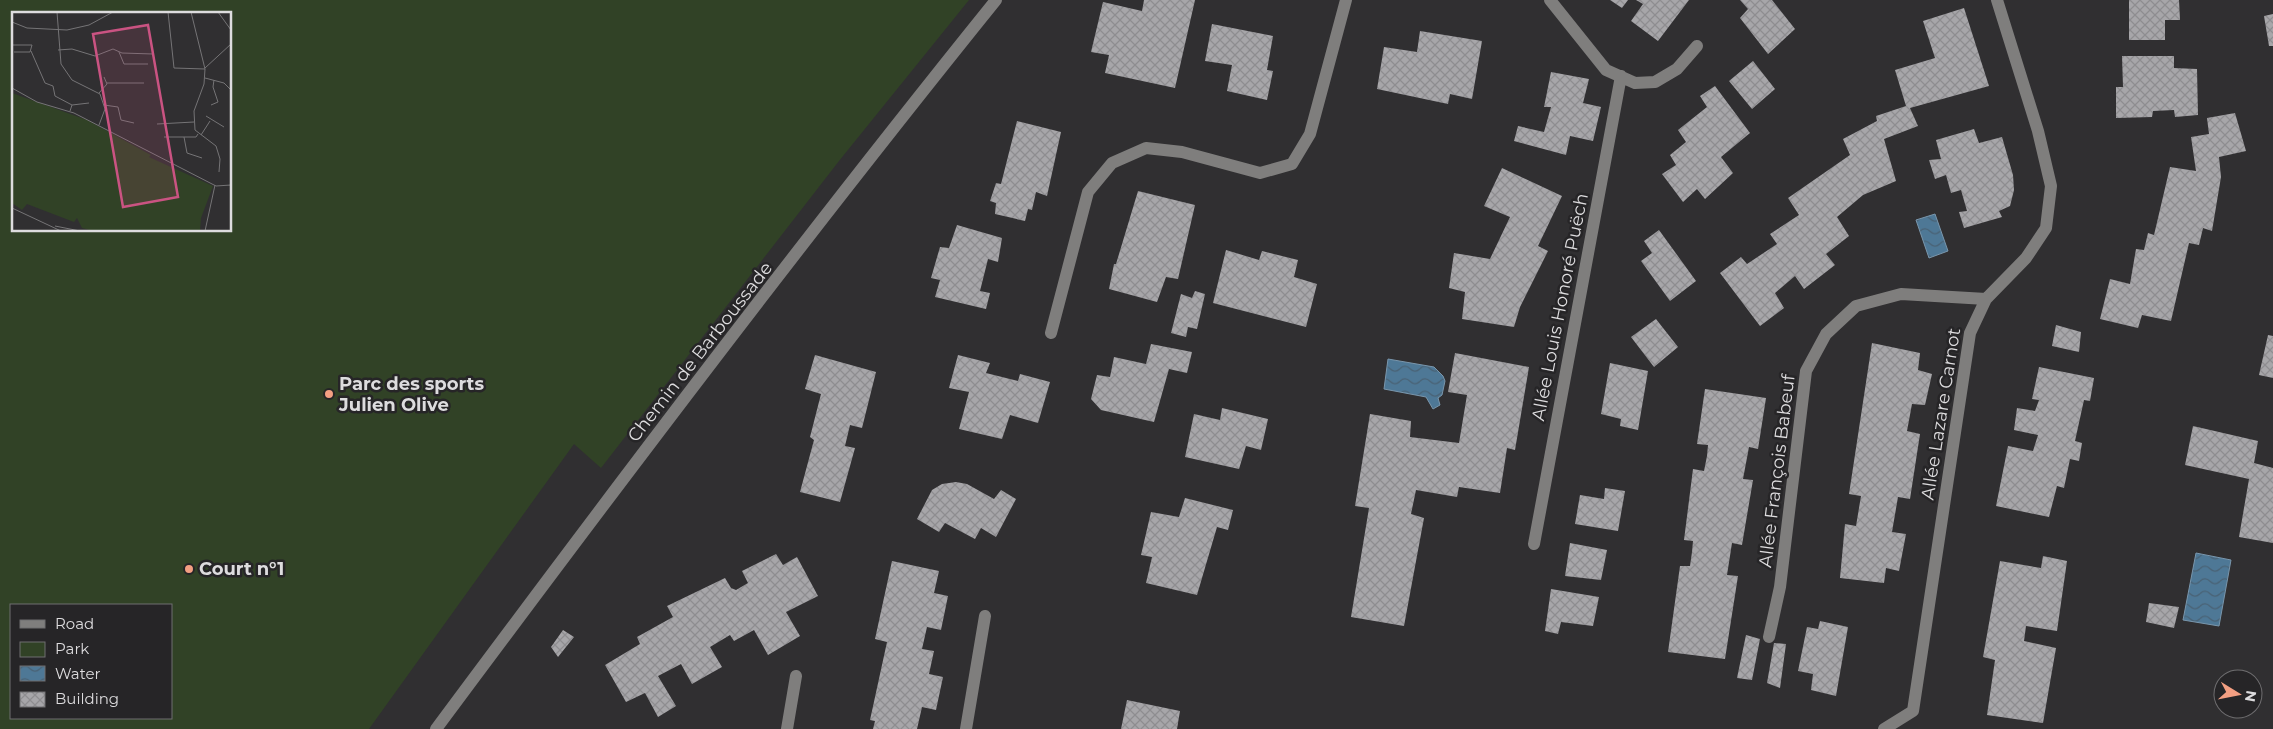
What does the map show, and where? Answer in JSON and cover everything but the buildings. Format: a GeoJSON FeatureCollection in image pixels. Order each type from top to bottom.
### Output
{"type":"FeatureCollection","features":[{"type":"Feature","properties":{"kind":"street","name":"Chemin de Barboussade"},"geometry":{"type":"LineString","coordinates":[[436,729],[553,571],[902,117],[996,0]]}},
{"type":"Feature","properties":{"kind":"street"},"geometry":{"type":"LineString","coordinates":[[1051,333],[1088,192],[1112,163],[1146,148],[1182,152],[1260,173],[1292,164],[1310,134],[1346,0]]}},
{"type":"Feature","properties":{"kind":"street"},"geometry":{"type":"LineString","coordinates":[[1550,0],[1606,70],[1635,83],[1655,82],[1677,69],[1698,46]]}},
{"type":"Feature","properties":{"kind":"street","name":"Allée Lazare Carnot"},"geometry":{"type":"LineString","coordinates":[[1884,729],[1913,711],[1970,333],[1986,299],[2026,258],[2046,228],[2051,186],[2038,131],[1997,0]]}},
{"type":"Feature","properties":{"kind":"street","name":"Allée Louis Honoré Puëch"},"geometry":{"type":"LineString","coordinates":[[1534,544],[1621,76]]}},
{"type":"Feature","properties":{"kind":"street","name":"Allée François Babeuf"},"geometry":{"type":"LineString","coordinates":[[1769,638],[1780,587],[1806,371],[1826,334],[1856,306],[1901,294],[1986,299]]}},
{"type":"Feature","properties":{"kind":"street"},"geometry":{"type":"LineString","coordinates":[[966,729],[985,616]]}},
{"type":"Feature","properties":{"kind":"street"},"geometry":{"type":"LineString","coordinates":[[787,729],[796,676]]}},
{"type":"Feature","properties":{"kind":"green space","name":"Parc des sports Julien Olive"},"geometry":{"type":"Polygon","coordinates":[[[0,0],[969,0],[839,161],[601,468],[574,444],[369,729],[0,729],[0,0]]]}},
{"type":"Feature","properties":{"kind":"water"},"geometry":{"type":"Polygon","coordinates":[[[1935,214],[1948,251],[1929,258],[1916,220],[1935,214]]]}},
{"type":"Feature","properties":{"kind":"water"},"geometry":{"type":"Polygon","coordinates":[[[1388,359],[1434,367],[1443,376],[1445,381],[1442,395],[1438,398],[1440,405],[1433,409],[1426,397],[1384,389],[1388,359]]]}},
{"type":"Feature","properties":{"kind":"water"},"geometry":{"type":"Polygon","coordinates":[[[2196,553],[2231,560],[2219,626],[2183,620],[2196,553]]]}},
{"type":"Feature","properties":{"kind":"place","name":"Parc des sports Julien Olive"},"geometry":{"type":"Point","coordinates":[329,394]}},
{"type":"Feature","properties":{"kind":"place","name":"Court n°1"},"geometry":{"type":"Point","coordinates":[189,569]}}]}
